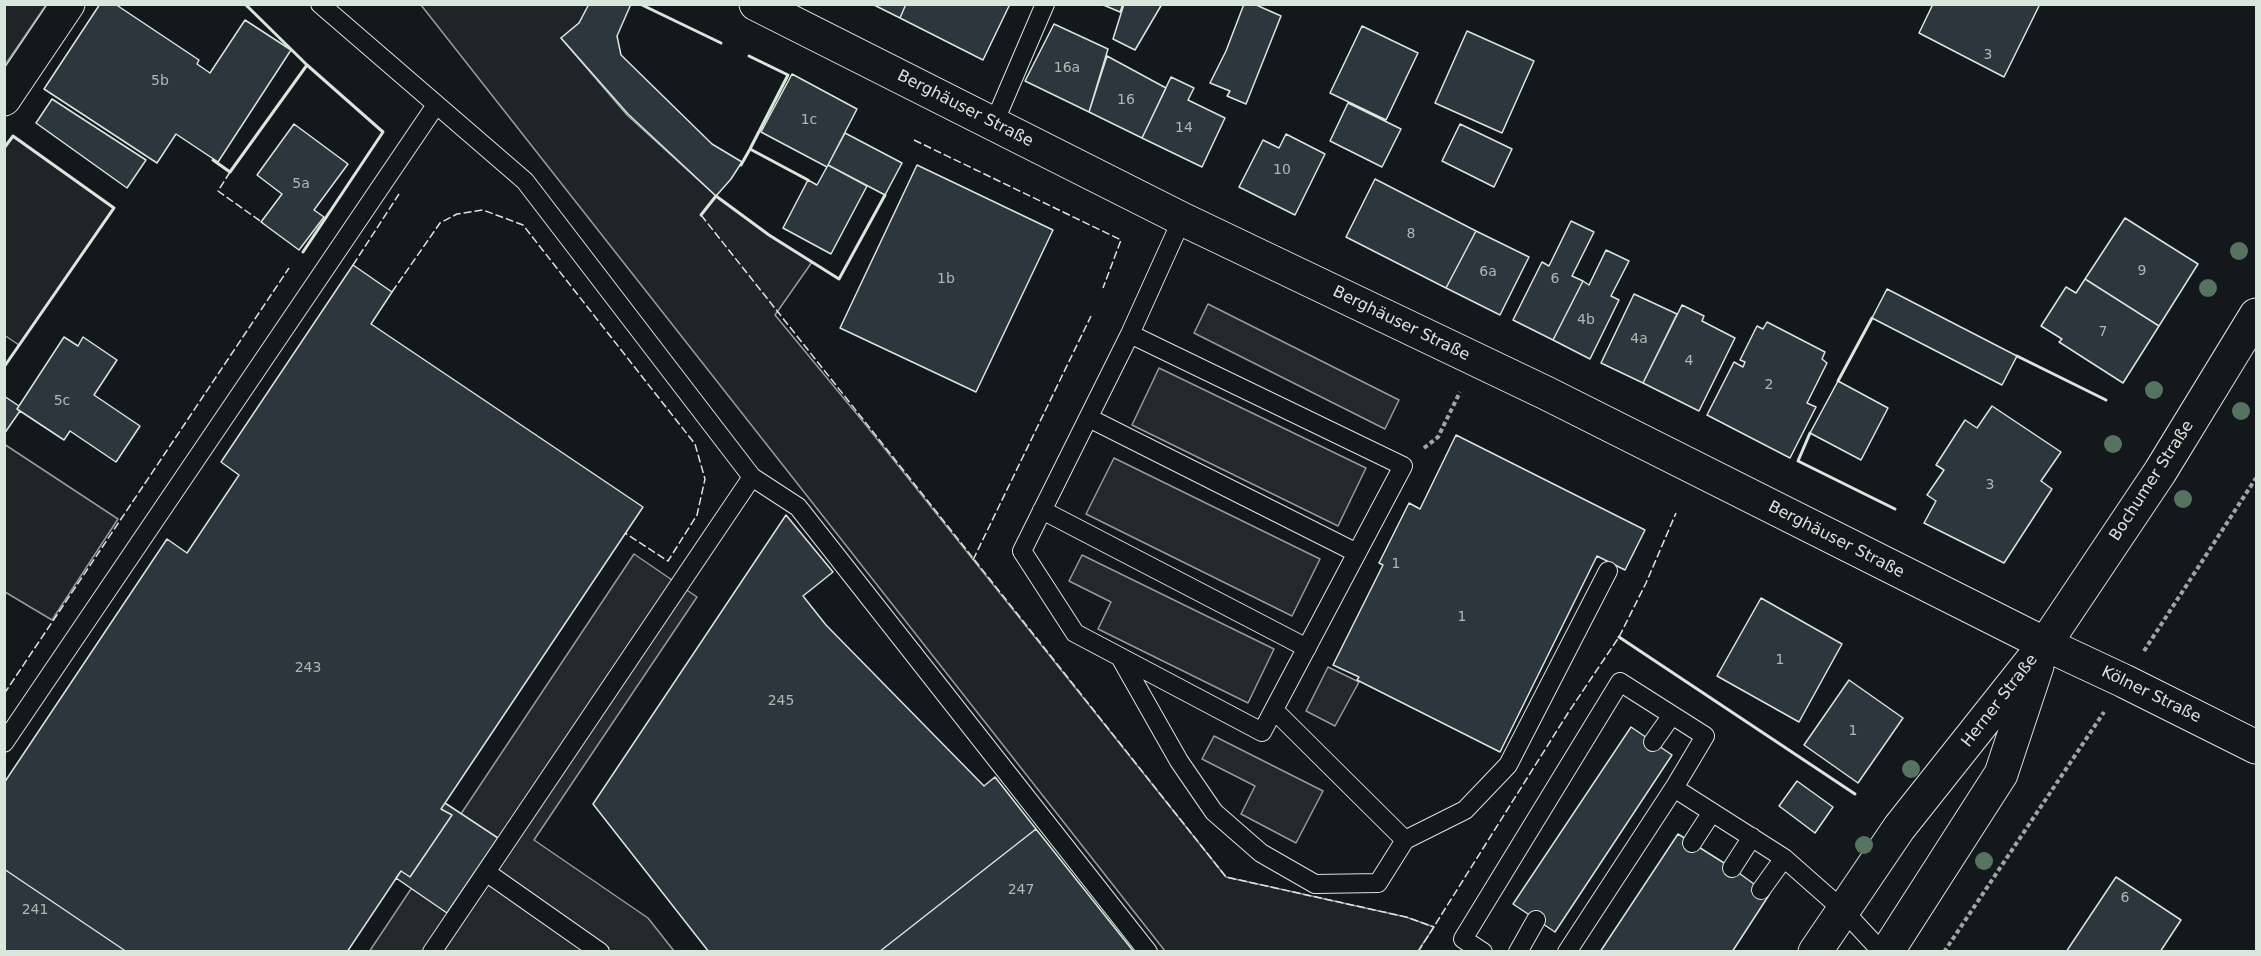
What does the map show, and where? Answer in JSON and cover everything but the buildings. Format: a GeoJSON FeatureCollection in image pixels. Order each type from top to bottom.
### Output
{"type":"FeatureCollection","features":[{"type":"Feature","properties":{"kind":"street"},"geometry":{"type":"LineString","coordinates":[[4,99],[68,4]]}},
{"type":"Feature","properties":{"kind":"street","name":"Berghäuser Straße"},"geometry":{"type":"LineString","coordinates":[[756,4],[1182,219],[1475,360],[2045,644]]}},
{"type":"Feature","properties":{"kind":"street","name":"Bochumer Straße"},"geometry":{"type":"LineString","coordinates":[[2045,644],[2160,472],[2256,315]]}},
{"type":"Feature","properties":{"kind":"street","name":"Kölner Straße"},"geometry":{"type":"LineString","coordinates":[[2045,644],[2256,747]]}},
{"type":"Feature","properties":{"kind":"street","name":"Herner Straße"},"geometry":{"type":"LineString","coordinates":[[1815,951],[1899,828],[2045,644]]}},
{"type":"Feature","properties":{"kind":"street","name":"Herner Straße"},"geometry":{"type":"LineString","coordinates":[[1887,951],[2001,774],[2045,644]]}},
{"type":"Feature","properties":{"kind":"lane"},"geometry":{"type":"LineString","coordinates":[[320,4],[525,181],[752,477],[798,507],[1148,951]]}},
{"type":"Feature","properties":{"kind":"lane"},"geometry":{"type":"LineString","coordinates":[[994,123],[1045,4]]}},
{"type":"Feature","properties":{"kind":"lane"},"geometry":{"type":"LineString","coordinates":[[4,743],[436,105]]}},
{"type":"Feature","properties":{"kind":"lane"},"geometry":{"type":"LineString","coordinates":[[1130,334],[1403,466],[1262,732],[1075,633],[1022,551],[1130,334],[1182,219]]}},
{"type":"Feature","properties":{"kind":"lane"},"geometry":{"type":"LineString","coordinates":[[1089,418],[1357,553]]}},
{"type":"Feature","properties":{"kind":"lane"},"geometry":{"type":"LineString","coordinates":[[432,951],[752,477]]}},
{"type":"Feature","properties":{"kind":"lane"},"geometry":{"type":"LineString","coordinates":[[1042,510],[1307,648]]}},
{"type":"Feature","properties":{"kind":"lane"},"geometry":{"type":"LineString","coordinates":[[1120,657],[1179,761],[1214,812],[1261,852],[1315,884],[1378,883],[1405,840],[1465,810],[1508,765],[1608,571]]}},
{"type":"Feature","properties":{"kind":"lane"},"geometry":{"type":"LineString","coordinates":[[1483,951],[1463,939],[1620,682],[1705,736],[1674,788],[1567,951]]}},
{"type":"Feature","properties":{"kind":"lane"},"geometry":{"type":"LineString","coordinates":[[1274,710],[1405,840]]}},
{"type":"Feature","properties":{"kind":"lane"},"geometry":{"type":"LineString","coordinates":[[1653,742],[1672,715]]}},
{"type":"Feature","properties":{"kind":"lane"},"geometry":{"type":"LineString","coordinates":[[1674,788],[1784,858],[1843,910],[1882,951]]}},
{"type":"Feature","properties":{"kind":"lane"},"geometry":{"type":"LineString","coordinates":[[1692,843],[1712,812]]}},
{"type":"Feature","properties":{"kind":"lane"},"geometry":{"type":"LineString","coordinates":[[1732,868],[1752,837]]}},
{"type":"Feature","properties":{"kind":"lane"},"geometry":{"type":"LineString","coordinates":[[1761,890],[1784,858]]}},
{"type":"Feature","properties":{"kind":"lane"},"geometry":{"type":"LineString","coordinates":[[486,872],[600,951]]}},
{"type":"Feature","properties":{"kind":"lane"},"geometry":{"type":"LineString","coordinates":[[1518,951],[1536,920]]}},
{"type":"Feature","properties":{"kind":"path"},"geometry":{"type":"LineString","coordinates":[[1403,466],[1438,437],[1475,360]]}},
{"type":"Feature","properties":{"kind":"shaded area"},"geometry":{"type":"Polygon","coordinates":[[[4,5],[46,5],[5,65],[4,5]]]}},
{"type":"Feature","properties":{"kind":"shaded area"},"geometry":{"type":"Polygon","coordinates":[[[421,5],[589,5],[579,23],[561,38],[627,115],[716,196],[769,235],[812,262],[775,315],[865,424],[1226,877],[1406,917],[1434,927],[1418,951],[1165,951],[421,5]]]}},
{"type":"Feature","properties":{"kind":"shaded area"},"geometry":{"type":"Polygon","coordinates":[[[13,137],[113,208],[19,345],[4,335],[4,149],[13,137]]]}},
{"type":"Feature","properties":{"kind":"shaded area"},"geometry":{"type":"Polygon","coordinates":[[[1208,304],[1399,400],[1385,429],[1194,333],[1208,304]]]}},
{"type":"Feature","properties":{"kind":"shaded area"},"geometry":{"type":"Polygon","coordinates":[[[1159,368],[1366,468],[1338,526],[1132,425],[1159,368]]]}},
{"type":"Feature","properties":{"kind":"shaded area"},"geometry":{"type":"Polygon","coordinates":[[[4,444],[118,519],[52,620],[5,592],[4,444]]]}},
{"type":"Feature","properties":{"kind":"shaded area"},"geometry":{"type":"Polygon","coordinates":[[[1114,458],[1320,559],[1292,616],[1086,514],[1114,458]]]}},
{"type":"Feature","properties":{"kind":"shaded area"},"geometry":{"type":"Polygon","coordinates":[[[634,554],[697,597],[534,840],[648,918],[674,951],[369,952],[634,554]]]}},
{"type":"Feature","properties":{"kind":"shaded area"},"geometry":{"type":"Polygon","coordinates":[[[1082,555],[1274,649],[1248,703],[1098,629],[1111,602],[1069,581],[1082,555]]]}},
{"type":"Feature","properties":{"kind":"shaded area"},"geometry":{"type":"Polygon","coordinates":[[[1328,667],[1359,682],[1335,726],[1306,711],[1328,667]]]}},
{"type":"Feature","properties":{"kind":"shaded area"},"geometry":{"type":"Polygon","coordinates":[[[1214,736],[1323,791],[1296,843],[1241,814],[1255,786],[1202,759],[1214,736]]]}},
{"type":"Feature","properties":{"kind":"fence"},"geometry":{"type":"LineString","coordinates":[[914,140],[1121,240],[1103,288]]}},
{"type":"Feature","properties":{"kind":"fence"},"geometry":{"type":"LineString","coordinates":[[230,172],[218,191],[263,223]]}},
{"type":"Feature","properties":{"kind":"fence"},"geometry":{"type":"LineString","coordinates":[[353,265],[399,194]]}},
{"type":"Feature","properties":{"kind":"fence"},"geometry":{"type":"LineString","coordinates":[[392,292],[440,223],[457,214],[483,210],[523,225],[695,444],[705,479],[697,515],[668,561],[625,533]]}},
{"type":"Feature","properties":{"kind":"fence"},"geometry":{"type":"LineString","coordinates":[[701,215],[1226,877],[1406,917],[1434,927]]}},
{"type":"Feature","properties":{"kind":"fence"},"geometry":{"type":"LineString","coordinates":[[4,694],[289,268]]}},
{"type":"Feature","properties":{"kind":"fence"},"geometry":{"type":"LineString","coordinates":[[973,560],[1091,316]]}},
{"type":"Feature","properties":{"kind":"fence"},"geometry":{"type":"LineString","coordinates":[[1418,952],[1568,713],[1619,637],[1646,583],[1676,513]]}},
{"type":"Feature","properties":{"kind":"wall"},"geometry":{"type":"LineString","coordinates":[[245,4],[307,65],[383,132],[303,252]]}},
{"type":"Feature","properties":{"kind":"wall"},"geometry":{"type":"LineString","coordinates":[[640,4],[721,43]]}},
{"type":"Feature","properties":{"kind":"wall"},"geometry":{"type":"LineString","coordinates":[[749,56],[788,75],[750,149]]}},
{"type":"Feature","properties":{"kind":"wall"},"geometry":{"type":"LineString","coordinates":[[213,160],[230,172],[307,65]]}},
{"type":"Feature","properties":{"kind":"wall"},"geometry":{"type":"LineString","coordinates":[[4,148],[13,136],[114,208],[4,367]]}},
{"type":"Feature","properties":{"kind":"wall"},"geometry":{"type":"LineString","coordinates":[[741,165],[750,149],[808,180]]}},
{"type":"Feature","properties":{"kind":"wall"},"geometry":{"type":"LineString","coordinates":[[701,215],[716,196],[769,235],[839,279],[885,195]]}},
{"type":"Feature","properties":{"kind":"wall"},"geometry":{"type":"LineString","coordinates":[[1838,381],[1872,318]]}},
{"type":"Feature","properties":{"kind":"wall"},"geometry":{"type":"LineString","coordinates":[[2017,356],[2106,400]]}},
{"type":"Feature","properties":{"kind":"wall"},"geometry":{"type":"LineString","coordinates":[[1810,433],[1798,461],[1895,509]]}},
{"type":"Feature","properties":{"kind":"wall"},"geometry":{"type":"LineString","coordinates":[[1619,637],[1855,794]]}}]}
